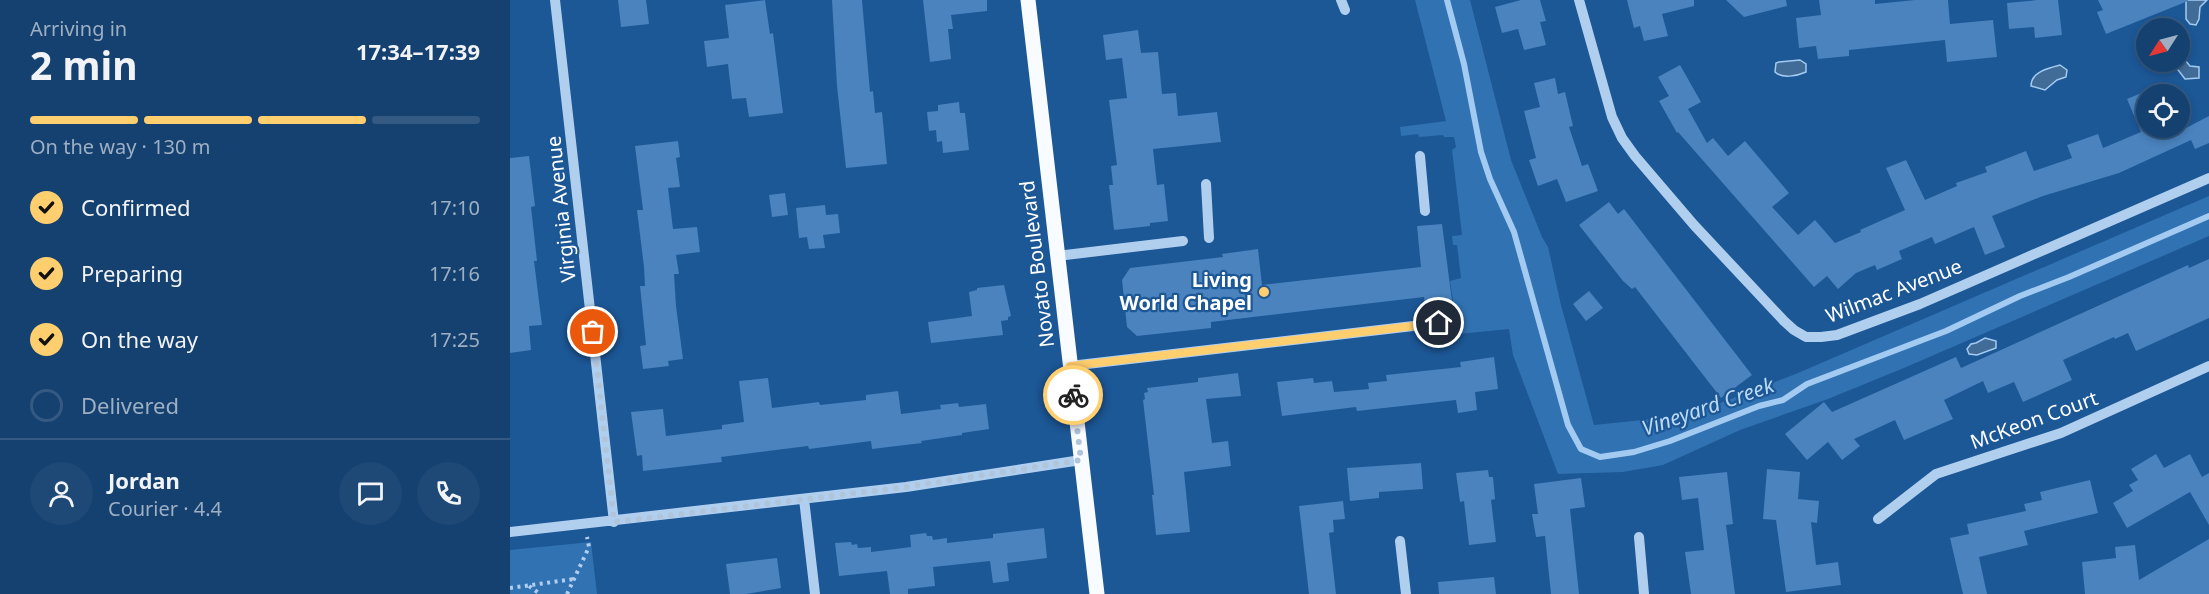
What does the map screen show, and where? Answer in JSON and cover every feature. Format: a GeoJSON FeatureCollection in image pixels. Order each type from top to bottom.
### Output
{"type":"FeatureCollection","features":[{"type":"Feature","properties":{"kind":"main road","name":"Novato Boulevard"},"geometry":{"type":"LineString","coordinates":[[1028,0],[1097,594]]}},
{"type":"Feature","properties":{"kind":"street","name":"Virginia Avenue"},"geometry":{"type":"LineString","coordinates":[[555,0],[614,522]]}},
{"type":"Feature","properties":{"kind":"street","name":"Wilmac Avenue"},"geometry":{"type":"LineString","coordinates":[[1579,0],[1612,117],[1622,138],[1694,225],[1784,321],[1806,337],[1837,335],[1920,304],[2209,178]]}},
{"type":"Feature","properties":{"kind":"street"},"geometry":{"type":"LineString","coordinates":[[1420,156],[1425,211]]}},
{"type":"Feature","properties":{"kind":"street"},"geometry":{"type":"LineString","coordinates":[[1206,184],[1209,238]]}},
{"type":"Feature","properties":{"kind":"street"},"geometry":{"type":"LineString","coordinates":[[1057,256],[1183,241]]}},
{"type":"Feature","properties":{"kind":"street"},"geometry":{"type":"LineString","coordinates":[[1070,366],[1439,323]]}},
{"type":"Feature","properties":{"kind":"street","name":"McKeon Court"},"geometry":{"type":"LineString","coordinates":[[1878,519],[1936,474],[2061,434],[2209,366]]}},
{"type":"Feature","properties":{"kind":"street"},"geometry":{"type":"LineString","coordinates":[[510,532],[614,522],[906,487],[1081,460]]}},
{"type":"Feature","properties":{"kind":"street"},"geometry":{"type":"LineString","coordinates":[[804,499],[815,594]]}},
{"type":"Feature","properties":{"kind":"street"},"geometry":{"type":"LineString","coordinates":[[1639,537],[1644,594]]}},
{"type":"Feature","properties":{"kind":"street"},"geometry":{"type":"LineString","coordinates":[[1400,541],[1406,594]]}},
{"type":"Feature","properties":{"kind":"path"},"geometry":{"type":"LineString","coordinates":[[567,594],[589,547]]}},
{"type":"Feature","properties":{"kind":"path"},"geometry":{"type":"LineString","coordinates":[[510,588],[574,579]]}},
{"type":"Feature","properties":{"kind":"path"},"geometry":{"type":"LineString","coordinates":[[528,585],[540,594]]}},
{"type":"Feature","properties":{"kind":"shaded area"},"geometry":{"type":"Polygon","coordinates":[[[1415,0],[1470,0],[1511,160],[1548,247],[1561,305],[1594,425],[1681,416],[1702,410],[1798,373],[2209,196],[2209,236],[1904,368],[1828,399],[1740,430],[1663,465],[1623,472],[1558,474],[1513,355],[1509,329],[1458,334],[1450,281],[1461,278],[1457,245],[1453,245],[1452,236],[1462,235],[1452,150],[1456,147],[1454,137],[1443,135],[1419,137],[1418,134],[1401,136],[1400,127],[1446,121],[1415,0]]]}},
{"type":"Feature","properties":{"kind":"shaded area"},"geometry":{"type":"Polygon","coordinates":[[[2186,0],[2207,0],[2200,7],[2196,25],[2190,24],[2190,18],[2186,18],[2186,0]]]}},
{"type":"Feature","properties":{"kind":"shaded area"},"geometry":{"type":"Polygon","coordinates":[[[1800,60],[1806,64],[1806,72],[1786,76],[1775,72],[1776,63],[1800,60]]]}},
{"type":"Feature","properties":{"kind":"shaded area"},"geometry":{"type":"Polygon","coordinates":[[[2060,65],[2067,70],[2066,77],[2057,80],[2045,90],[2031,86],[2037,74],[2060,65]]]}},
{"type":"Feature","properties":{"kind":"shaded area"},"geometry":{"type":"Polygon","coordinates":[[[2190,66],[2199,67],[2199,78],[2185,79],[2180,72],[2190,72],[2190,66]]]}},
{"type":"Feature","properties":{"kind":"shaded area"},"geometry":{"type":"Polygon","coordinates":[[[1985,338],[1996,341],[1996,348],[1977,355],[1969,354],[1967,349],[1971,344],[1985,338]]]}},
{"type":"Feature","properties":{"kind":"shaded area"},"geometry":{"type":"Polygon","coordinates":[[[591,542],[597,594],[510,594],[510,550],[591,542]]]}},
{"type":"Feature","properties":{"kind":"building"},"geometry":{"type":"Polygon","coordinates":[[[618,0],[646,0],[649,24],[621,27],[618,0]]]}},
{"type":"Feature","properties":{"kind":"building"},"geometry":{"type":"Polygon","coordinates":[[[765,0],[770,34],[773,33],[783,113],[749,117],[746,98],[732,99],[728,64],[707,67],[704,41],[729,38],[725,5],[765,0]]]}},
{"type":"Feature","properties":{"kind":"building"},"geometry":{"type":"Polygon","coordinates":[[[832,0],[862,0],[870,92],[873,91],[875,113],[882,112],[887,164],[846,168],[837,86],[832,0]]]}},
{"type":"Feature","properties":{"kind":"building"},"geometry":{"type":"Polygon","coordinates":[[[923,0],[987,0],[987,11],[951,15],[953,29],[948,29],[951,59],[930,62],[923,0]]]}},
{"type":"Feature","properties":{"kind":"building"},"geometry":{"type":"Polygon","coordinates":[[[1521,0],[1540,0],[1546,21],[1540,22],[1546,45],[1524,50],[1518,29],[1502,33],[1495,7],[1521,0]]]}},
{"type":"Feature","properties":{"kind":"building"},"geometry":{"type":"Polygon","coordinates":[[[1627,0],[1694,0],[1694,6],[1662,14],[1668,36],[1644,41],[1640,26],[1634,28],[1627,0]]]}},
{"type":"Feature","properties":{"kind":"building"},"geometry":{"type":"Polygon","coordinates":[[[1726,0],[1786,0],[1787,6],[1744,17],[1726,0]]]}},
{"type":"Feature","properties":{"kind":"building"},"geometry":{"type":"Polygon","coordinates":[[[1819,0],[1875,0],[1875,4],[1915,0],[1948,0],[1950,24],[1993,20],[1997,57],[1947,62],[1945,40],[1849,50],[1849,56],[1818,59],[1816,46],[1799,48],[1796,18],[1821,15],[1819,0]]]}},
{"type":"Feature","properties":{"kind":"building"},"geometry":{"type":"Polygon","coordinates":[[[2058,0],[2062,35],[2035,38],[2034,27],[2009,29],[2007,3],[2058,0]]]}},
{"type":"Feature","properties":{"kind":"building"},"geometry":{"type":"Polygon","coordinates":[[[2098,0],[2188,0],[2146,18],[2136,18],[2136,22],[2106,34],[2097,12],[2103,10],[2098,0]]]}},
{"type":"Feature","properties":{"kind":"building"},"geometry":{"type":"Polygon","coordinates":[[[1138,30],[1141,53],[1158,52],[1162,94],[1176,93],[1178,116],[1217,112],[1221,142],[1153,149],[1157,185],[1164,184],[1168,221],[1150,223],[1150,226],[1114,230],[1109,185],[1113,185],[1111,166],[1117,165],[1109,100],[1127,98],[1122,58],[1106,60],[1103,35],[1138,30]]]}},
{"type":"Feature","properties":{"kind":"building"},"geometry":{"type":"Polygon","coordinates":[[[1680,65],[1701,102],[1688,109],[1707,143],[1713,138],[1728,156],[1745,141],[1789,193],[1772,207],[1798,235],[1815,220],[1835,243],[1905,210],[1886,168],[1906,160],[1925,200],[1957,186],[1956,183],[1987,172],[1985,167],[2026,151],[2034,171],[2072,158],[2067,145],[2098,134],[2103,148],[2136,134],[2136,138],[2190,138],[2190,126],[2209,116],[2209,143],[2195,149],[2191,140],[2119,173],[2043,196],[1992,216],[2005,247],[1985,255],[1974,227],[1935,244],[1932,237],[1899,251],[1902,259],[1877,270],[1875,265],[1856,273],[1838,289],[1827,276],[1814,287],[1677,133],[1659,101],[1669,96],[1658,77],[1680,65]]]}},
{"type":"Feature","properties":{"kind":"building"},"geometry":{"type":"Polygon","coordinates":[[[1555,78],[1558,94],[1565,92],[1573,126],[1569,127],[1582,166],[1588,164],[1598,191],[1566,202],[1557,179],[1538,186],[1529,160],[1536,158],[1524,111],[1540,107],[1534,83],[1555,78]]]}},
{"type":"Feature","properties":{"kind":"building"},"geometry":{"type":"Polygon","coordinates":[[[2136,95],[2136,120],[2127,99],[2136,95]]]}},
{"type":"Feature","properties":{"kind":"building"},"geometry":{"type":"Polygon","coordinates":[[[959,102],[960,113],[965,113],[969,150],[943,153],[942,141],[937,142],[936,130],[929,131],[927,112],[938,111],[938,105],[959,102]]]}},
{"type":"Feature","properties":{"kind":"building"},"geometry":{"type":"Polygon","coordinates":[[[678,141],[680,157],[676,158],[680,187],[668,188],[673,229],[697,227],[700,252],[676,255],[679,274],[674,274],[676,306],[683,359],[668,361],[669,366],[643,369],[640,346],[646,345],[640,286],[645,286],[637,210],[643,210],[635,146],[678,141]]]}},
{"type":"Feature","properties":{"kind":"building"},"geometry":{"type":"Polygon","coordinates":[[[529,156],[535,206],[531,207],[537,261],[534,261],[542,325],[529,326],[531,350],[510,353],[510,158],[529,156]]]}},
{"type":"Feature","properties":{"kind":"building"},"geometry":{"type":"Polygon","coordinates":[[[785,193],[788,215],[772,217],[769,195],[785,193]]]}},
{"type":"Feature","properties":{"kind":"building"},"geometry":{"type":"Polygon","coordinates":[[[1609,202],[1618,214],[1624,209],[1752,375],[1721,398],[1635,287],[1632,289],[1623,281],[1579,225],[1609,202]]]}},
{"type":"Feature","properties":{"kind":"building"},"geometry":{"type":"Polygon","coordinates":[[[825,205],[826,215],[838,214],[840,233],[823,235],[825,248],[809,249],[807,237],[799,238],[796,208],[825,205]]]}},
{"type":"Feature","properties":{"kind":"building","name":"Living World Chapel"},"geometry":{"type":"Polygon","coordinates":[[[1442,224],[1452,301],[1425,304],[1424,297],[1211,322],[1211,328],[1137,336],[1127,327],[1122,280],[1130,268],[1223,257],[1222,254],[1258,249],[1262,285],[1421,267],[1417,226],[1442,224]]]}},
{"type":"Feature","properties":{"kind":"building"},"geometry":{"type":"Polygon","coordinates":[[[2209,259],[2209,318],[2136,351],[2128,333],[2063,360],[2072,380],[2023,402],[2014,382],[1988,393],[1983,381],[1944,400],[1953,419],[1904,440],[1895,420],[1854,439],[1860,446],[1842,460],[1828,442],[1807,460],[1785,434],[1824,402],[1832,412],[1956,357],[1961,368],[2188,265],[2189,268],[2209,259]]]}},
{"type":"Feature","properties":{"kind":"building"},"geometry":{"type":"Polygon","coordinates":[[[1004,285],[1011,316],[1008,320],[1001,321],[1003,335],[931,343],[928,322],[972,316],[969,292],[977,288],[1004,285]]]}},
{"type":"Feature","properties":{"kind":"building"},"geometry":{"type":"Polygon","coordinates":[[[1589,291],[1603,308],[1586,321],[1573,304],[1589,291]]]}},
{"type":"Feature","properties":{"kind":"building"},"geometry":{"type":"Polygon","coordinates":[[[1494,357],[1498,389],[1475,392],[1477,410],[1458,413],[1456,400],[1357,411],[1356,407],[1282,416],[1277,382],[1313,378],[1314,383],[1332,381],[1334,392],[1369,389],[1368,383],[1387,381],[1386,375],[1461,367],[1460,362],[1494,357]]]}},
{"type":"Feature","properties":{"kind":"building"},"geometry":{"type":"Polygon","coordinates":[[[1238,373],[1241,396],[1206,399],[1212,443],[1228,441],[1231,466],[1184,472],[1190,532],[1156,535],[1144,393],[1148,392],[1147,388],[1198,382],[1198,378],[1238,373]]]}},
{"type":"Feature","properties":{"kind":"building"},"geometry":{"type":"Polygon","coordinates":[[[768,378],[772,408],[819,402],[820,405],[866,400],[866,395],[898,391],[901,414],[941,409],[940,405],[958,403],[959,407],[986,404],[989,429],[921,441],[922,443],[872,449],[871,441],[809,449],[808,446],[721,457],[722,462],[643,471],[642,455],[637,456],[631,412],[663,409],[666,436],[722,429],[722,425],[744,422],[739,381],[768,378]]]}},
{"type":"Feature","properties":{"kind":"building"},"geometry":{"type":"Polygon","coordinates":[[[2156,454],[2164,468],[2190,454],[2202,477],[2209,473],[2209,525],[2190,492],[2127,528],[2113,503],[2133,491],[2129,485],[2138,480],[2131,469],[2156,454]]]}},
{"type":"Feature","properties":{"kind":"building"},"geometry":{"type":"Polygon","coordinates":[[[1421,463],[1423,489],[1379,492],[1379,498],[1350,501],[1347,468],[1421,463]]]}},
{"type":"Feature","properties":{"kind":"building"},"geometry":{"type":"Polygon","coordinates":[[[1767,469],[1800,472],[1798,499],[1819,501],[1817,523],[1811,522],[1816,565],[1838,562],[1841,585],[1786,592],[1776,520],[1763,519],[1767,469]]]}},
{"type":"Feature","properties":{"kind":"building"},"geometry":{"type":"Polygon","coordinates":[[[1488,470],[1489,477],[1493,477],[1495,499],[1491,500],[1496,542],[1469,545],[1464,501],[1460,502],[1456,473],[1488,470]]]}},
{"type":"Feature","properties":{"kind":"building"},"geometry":{"type":"Polygon","coordinates":[[[1727,472],[1733,524],[1726,525],[1735,594],[1691,594],[1685,552],[1704,550],[1698,498],[1682,500],[1679,477],[1727,472]]]}},
{"type":"Feature","properties":{"kind":"building"},"geometry":{"type":"Polygon","coordinates":[[[1581,478],[1585,507],[1570,509],[1579,594],[1551,594],[1545,536],[1536,537],[1532,514],[1538,514],[1534,484],[1581,478]]]}},
{"type":"Feature","properties":{"kind":"building"},"geometry":{"type":"Polygon","coordinates":[[[2090,480],[2098,513],[2024,531],[2028,545],[1979,557],[1987,594],[1963,594],[1950,538],[1969,534],[1967,524],[2026,511],[2024,504],[2042,500],[2040,492],[2090,480]]]}},
{"type":"Feature","properties":{"kind":"building"},"geometry":{"type":"Polygon","coordinates":[[[1343,501],[1345,519],[1333,520],[1334,532],[1329,533],[1336,594],[1309,594],[1299,506],[1343,501]]]}},
{"type":"Feature","properties":{"kind":"building"},"geometry":{"type":"Polygon","coordinates":[[[1044,528],[1047,558],[1007,563],[1009,581],[993,583],[990,561],[933,567],[935,586],[908,589],[908,594],[890,594],[887,571],[839,576],[835,543],[851,542],[852,545],[857,544],[858,548],[871,547],[871,552],[911,547],[910,535],[926,533],[927,536],[932,536],[933,540],[947,538],[947,543],[993,538],[993,534],[1044,528]]]}},
{"type":"Feature","properties":{"kind":"building"},"geometry":{"type":"Polygon","coordinates":[[[2209,539],[2209,594],[2085,594],[2082,562],[2116,558],[2115,547],[2135,545],[2139,580],[2209,539]]]}},
{"type":"Feature","properties":{"kind":"building"},"geometry":{"type":"Polygon","coordinates":[[[777,558],[781,588],[746,594],[730,594],[726,564],[777,558]]]}},
{"type":"Feature","properties":{"kind":"building"},"geometry":{"type":"Polygon","coordinates":[[[1494,577],[1496,594],[1439,594],[1438,582],[1494,577]]]}},
{"type":"Feature","properties":{"kind":"waterway","name":"Vineyard Creek"},"geometry":{"type":"LineString","coordinates":[[1447,0],[1464,64],[1481,152],[1490,179],[1514,232],[1568,425],[1581,449],[1600,457],[1634,452],[1670,441],[1759,406],[1783,400],[1807,384],[1946,331],[2020,296],[2209,216]]}},
{"type":"Feature","properties":{"kind":"way so far"},"geometry":{"type":"LineString","coordinates":[[593,332],[614,522],[906,487],[1081,460],[1073,395]]}},
{"type":"Feature","properties":{"kind":"place","name":"Living World Chapel"},"geometry":{"type":"Point","coordinates":[1264,292]}},
{"type":"Feature","properties":{"kind":"route"},"geometry":{"type":"LineString","coordinates":[[1073,395],[1070,366],[1439,323]]}}]}
